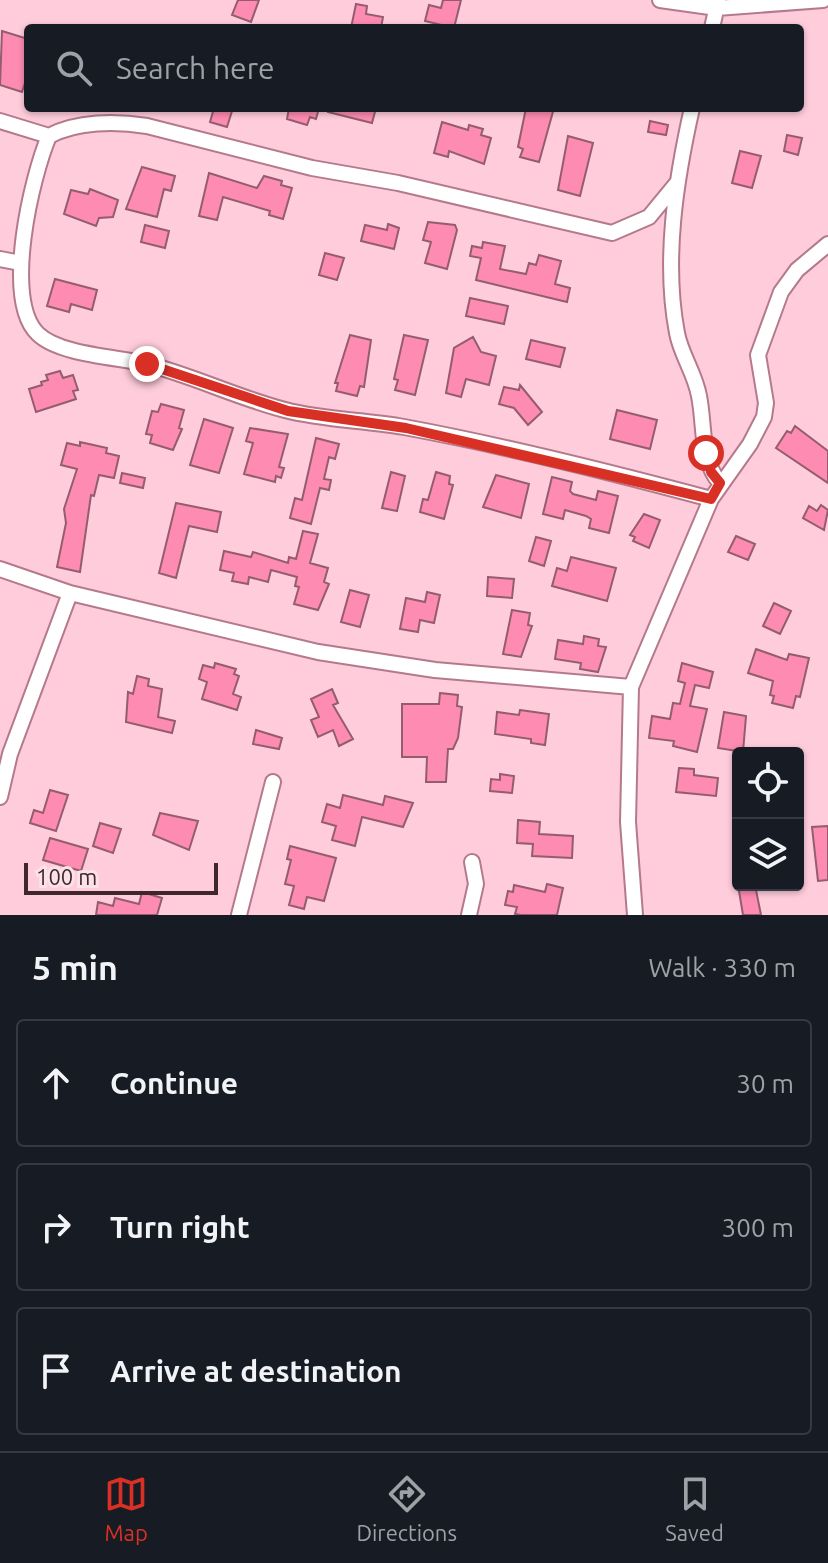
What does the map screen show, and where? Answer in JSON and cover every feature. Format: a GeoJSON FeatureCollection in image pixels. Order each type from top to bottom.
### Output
{"type":"FeatureCollection","features":[{"type":"Feature","properties":{"kind":"street"},"geometry":{"type":"LineString","coordinates":[[660,0],[717,4],[823,0]]}},
{"type":"Feature","properties":{"kind":"street"},"geometry":{"type":"LineString","coordinates":[[713,24],[717,4]]}},
{"type":"Feature","properties":{"kind":"street"},"geometry":{"type":"LineString","coordinates":[[691,112],[677,183],[673,244],[677,334],[698,388],[711,472],[720,483]]}},
{"type":"Feature","properties":{"kind":"street"},"geometry":{"type":"LineString","coordinates":[[0,121],[49,136]]}},
{"type":"Feature","properties":{"kind":"street"},"geometry":{"type":"LineString","coordinates":[[677,183],[649,217],[612,233],[398,183],[312,168],[147,126],[119,122],[60,130],[49,136],[31,190],[21,263],[28,320],[36,333],[51,344],[147,364],[288,411],[406,428],[711,499]]}},
{"type":"Feature","properties":{"kind":"street"},"geometry":{"type":"LineString","coordinates":[[635,915],[628,822],[631,687],[711,499],[750,444],[764,417],[766,403],[758,355],[781,292],[797,270],[828,244]]}},
{"type":"Feature","properties":{"kind":"street"},"geometry":{"type":"LineString","coordinates":[[0,259],[21,263]]}},
{"type":"Feature","properties":{"kind":"street"},"geometry":{"type":"LineString","coordinates":[[0,569],[70,593],[318,652],[381,663],[631,687]]}},
{"type":"Feature","properties":{"kind":"street"},"geometry":{"type":"LineString","coordinates":[[0,797],[10,754],[70,593]]}},
{"type":"Feature","properties":{"kind":"street"},"geometry":{"type":"LineString","coordinates":[[239,915],[273,782]]}},
{"type":"Feature","properties":{"kind":"street"},"geometry":{"type":"LineString","coordinates":[[469,915],[476,884],[472,862]]}},
{"type":"Feature","properties":{"kind":"building"},"geometry":{"type":"Polygon","coordinates":[[[238,0],[259,0],[251,22],[232,15],[238,0]]]}},
{"type":"Feature","properties":{"kind":"building"},"geometry":{"type":"Polygon","coordinates":[[[443,0],[461,0],[455,24],[425,21],[429,5],[441,8],[443,0]]]}},
{"type":"Feature","properties":{"kind":"building"},"geometry":{"type":"Polygon","coordinates":[[[356,4],[367,6],[366,14],[383,17],[382,24],[352,24],[356,4]]]}},
{"type":"Feature","properties":{"kind":"building"},"geometry":{"type":"Polygon","coordinates":[[[2,31],[24,38],[24,86],[22,92],[0,85],[2,31]]]}},
{"type":"Feature","properties":{"kind":"building"},"geometry":{"type":"Polygon","coordinates":[[[213,112],[232,112],[227,127],[210,122],[213,112]]]}},
{"type":"Feature","properties":{"kind":"building"},"geometry":{"type":"Polygon","coordinates":[[[288,112],[318,112],[316,119],[310,117],[307,125],[287,119],[288,112]]]}},
{"type":"Feature","properties":{"kind":"building"},"geometry":{"type":"Polygon","coordinates":[[[328,112],[375,112],[372,123],[328,112]]]}},
{"type":"Feature","properties":{"kind":"building"},"geometry":{"type":"Polygon","coordinates":[[[525,112],[553,112],[539,162],[520,157],[523,149],[518,147],[525,112]]]}},
{"type":"Feature","properties":{"kind":"building"},"geometry":{"type":"Polygon","coordinates":[[[650,121],[668,125],[666,135],[648,132],[650,121]]]}},
{"type":"Feature","properties":{"kind":"building"},"geometry":{"type":"Polygon","coordinates":[[[442,122],[468,130],[469,125],[483,129],[481,135],[491,138],[484,164],[449,151],[448,157],[434,153],[442,122]]]}},
{"type":"Feature","properties":{"kind":"building"},"geometry":{"type":"Polygon","coordinates":[[[787,135],[802,138],[798,155],[784,151],[787,135]]]}},
{"type":"Feature","properties":{"kind":"building"},"geometry":{"type":"Polygon","coordinates":[[[568,136],[593,143],[580,196],[558,190],[568,136]]]}},
{"type":"Feature","properties":{"kind":"building"},"geometry":{"type":"Polygon","coordinates":[[[740,151],[761,156],[752,188],[732,183],[740,151]]]}},
{"type":"Feature","properties":{"kind":"building"},"geometry":{"type":"Polygon","coordinates":[[[142,167],[175,176],[171,191],[164,189],[157,217],[126,209],[142,167]]]}},
{"type":"Feature","properties":{"kind":"building"},"geometry":{"type":"Polygon","coordinates":[[[209,173],[257,188],[264,176],[282,181],[281,185],[292,188],[283,219],[269,215],[270,211],[223,197],[217,220],[199,216],[209,173]]]}},
{"type":"Feature","properties":{"kind":"building"},"geometry":{"type":"Polygon","coordinates":[[[90,189],[118,200],[113,217],[99,218],[96,226],[64,214],[71,190],[88,194],[90,189]]]}},
{"type":"Feature","properties":{"kind":"building"},"geometry":{"type":"Polygon","coordinates":[[[428,222],[455,225],[457,230],[447,269],[425,263],[431,242],[423,240],[428,222]]]}},
{"type":"Feature","properties":{"kind":"building"},"geometry":{"type":"Polygon","coordinates":[[[388,224],[399,228],[394,249],[361,241],[365,225],[387,230],[388,224]]]}},
{"type":"Feature","properties":{"kind":"building"},"geometry":{"type":"Polygon","coordinates":[[[145,225],[169,231],[165,248],[141,242],[145,225]]]}},
{"type":"Feature","properties":{"kind":"building"},"geometry":{"type":"Polygon","coordinates":[[[483,242],[505,246],[500,269],[526,274],[529,263],[536,265],[539,255],[561,261],[555,284],[570,288],[567,302],[476,280],[481,258],[470,256],[472,246],[482,248],[483,242]]]}},
{"type":"Feature","properties":{"kind":"building"},"geometry":{"type":"Polygon","coordinates":[[[325,253],[344,258],[337,280],[319,275],[325,253]]]}},
{"type":"Feature","properties":{"kind":"building"},"geometry":{"type":"Polygon","coordinates":[[[55,279],[97,290],[92,310],[71,304],[69,312],[47,306],[55,279]]]}},
{"type":"Feature","properties":{"kind":"building"},"geometry":{"type":"Polygon","coordinates":[[[470,298],[508,306],[504,324],[466,316],[470,298]]]}},
{"type":"Feature","properties":{"kind":"building"},"geometry":{"type":"Polygon","coordinates":[[[350,335],[371,340],[364,387],[360,386],[357,396],[336,391],[338,383],[335,383],[350,335]]]}},
{"type":"Feature","properties":{"kind":"building"},"geometry":{"type":"Polygon","coordinates":[[[404,335],[428,340],[415,395],[395,390],[398,380],[394,379],[404,335]]]}},
{"type":"Feature","properties":{"kind":"building"},"geometry":{"type":"Polygon","coordinates":[[[473,337],[481,352],[496,356],[489,385],[466,379],[461,397],[446,393],[454,348],[473,337]]]}},
{"type":"Feature","properties":{"kind":"building"},"geometry":{"type":"Polygon","coordinates":[[[531,340],[565,348],[560,367],[526,359],[531,340]]]}},
{"type":"Feature","properties":{"kind":"building"},"geometry":{"type":"Polygon","coordinates":[[[60,371],[63,378],[73,375],[78,390],[73,391],[76,399],[36,412],[29,389],[42,385],[41,382],[48,380],[46,375],[60,371]]]}},
{"type":"Feature","properties":{"kind":"building"},"geometry":{"type":"Polygon","coordinates":[[[520,385],[542,412],[528,425],[514,408],[499,404],[504,387],[519,390],[520,385]]]}},
{"type":"Feature","properties":{"kind":"building"},"geometry":{"type":"Polygon","coordinates":[[[161,404],[184,410],[179,428],[182,429],[173,450],[150,443],[152,435],[146,434],[152,411],[158,412],[161,404]]]}},
{"type":"Feature","properties":{"kind":"building"},"geometry":{"type":"Polygon","coordinates":[[[617,410],[657,420],[650,449],[610,439],[617,410]]]}},
{"type":"Feature","properties":{"kind":"building"},"geometry":{"type":"Polygon","coordinates":[[[204,419],[233,428],[219,473],[190,465],[204,419]]]}},
{"type":"Feature","properties":{"kind":"building"},"geometry":{"type":"Polygon","coordinates":[[[795,426],[828,451],[828,483],[776,448],[787,431],[791,433],[795,426]]]}},
{"type":"Feature","properties":{"kind":"building"},"geometry":{"type":"Polygon","coordinates":[[[250,428],[288,434],[279,467],[284,468],[281,478],[276,476],[275,482],[244,474],[253,443],[246,441],[250,428]]]}},
{"type":"Feature","properties":{"kind":"building"},"geometry":{"type":"Polygon","coordinates":[[[316,438],[339,444],[335,459],[329,457],[324,479],[331,480],[329,490],[320,488],[311,524],[290,518],[295,498],[302,500],[316,438]]]}},
{"type":"Feature","properties":{"kind":"building"},"geometry":{"type":"Polygon","coordinates":[[[80,442],[107,448],[106,453],[119,456],[114,478],[99,475],[94,496],[91,495],[80,572],[57,567],[66,523],[64,509],[77,469],[61,465],[67,443],[80,446],[80,442]]]}},
{"type":"Feature","properties":{"kind":"building"},"geometry":{"type":"Polygon","coordinates":[[[391,472],[405,476],[397,511],[382,508],[391,472]]]}},
{"type":"Feature","properties":{"kind":"building"},"geometry":{"type":"Polygon","coordinates":[[[436,472],[450,476],[449,484],[453,485],[444,519],[420,512],[423,499],[428,500],[436,472]]]}},
{"type":"Feature","properties":{"kind":"building"},"geometry":{"type":"Polygon","coordinates":[[[122,473],[145,478],[143,488],[120,483],[122,473]]]}},
{"type":"Feature","properties":{"kind":"building"},"geometry":{"type":"Polygon","coordinates":[[[496,475],[529,484],[521,518],[483,507],[496,475]]]}},
{"type":"Feature","properties":{"kind":"building"},"geometry":{"type":"Polygon","coordinates":[[[552,477],[572,482],[570,491],[573,494],[596,500],[598,491],[618,496],[609,533],[589,528],[591,519],[586,516],[565,510],[563,519],[543,514],[552,477]]]}},
{"type":"Feature","properties":{"kind":"building"},"geometry":{"type":"Polygon","coordinates":[[[176,503],[221,512],[217,532],[189,526],[176,578],[159,573],[176,503]]]}},
{"type":"Feature","properties":{"kind":"building"},"geometry":{"type":"Polygon","coordinates":[[[821,505],[828,510],[824,530],[803,518],[809,506],[817,511],[821,505]]]}},
{"type":"Feature","properties":{"kind":"building"},"geometry":{"type":"Polygon","coordinates":[[[644,514],[660,520],[649,548],[633,541],[635,537],[630,535],[644,514]]]}},
{"type":"Feature","properties":{"kind":"building"},"geometry":{"type":"Polygon","coordinates":[[[303,531],[318,534],[310,563],[328,568],[324,582],[329,584],[318,610],[294,604],[299,587],[295,586],[297,577],[271,570],[268,582],[249,577],[248,584],[232,581],[234,573],[220,570],[224,551],[251,557],[253,552],[288,563],[289,557],[296,559],[303,531]]]}},
{"type":"Feature","properties":{"kind":"building"},"geometry":{"type":"Polygon","coordinates":[[[736,536],[755,544],[748,560],[728,552],[736,536]]]}},
{"type":"Feature","properties":{"kind":"building"},"geometry":{"type":"Polygon","coordinates":[[[536,537],[551,541],[544,566],[529,561],[536,537]]]}},
{"type":"Feature","properties":{"kind":"building"},"geometry":{"type":"Polygon","coordinates":[[[571,557],[616,568],[607,601],[552,586],[557,568],[567,571],[571,557]]]}},
{"type":"Feature","properties":{"kind":"building"},"geometry":{"type":"Polygon","coordinates":[[[488,577],[514,579],[512,598],[487,596],[488,577]]]}},
{"type":"Feature","properties":{"kind":"building"},"geometry":{"type":"Polygon","coordinates":[[[350,590],[369,595],[360,627],[341,622],[350,590]]]}},
{"type":"Feature","properties":{"kind":"building"},"geometry":{"type":"Polygon","coordinates":[[[427,592],[440,595],[434,623],[420,620],[418,632],[400,629],[406,598],[425,602],[427,592]]]}},
{"type":"Feature","properties":{"kind":"building"},"geometry":{"type":"Polygon","coordinates":[[[774,603],[791,611],[780,634],[763,626],[774,603]]]}},
{"type":"Feature","properties":{"kind":"building"},"geometry":{"type":"Polygon","coordinates":[[[512,610],[530,613],[528,625],[532,626],[521,657],[503,654],[512,610]]]}},
{"type":"Feature","properties":{"kind":"building"},"geometry":{"type":"Polygon","coordinates":[[[584,636],[599,639],[598,646],[606,647],[598,672],[580,669],[581,663],[555,659],[558,640],[583,644],[584,636]]]}},
{"type":"Feature","properties":{"kind":"building"},"geometry":{"type":"Polygon","coordinates":[[[756,649],[787,660],[789,654],[809,658],[800,697],[796,696],[793,708],[772,703],[773,681],[748,673],[756,649]]]}},
{"type":"Feature","properties":{"kind":"building"},"geometry":{"type":"Polygon","coordinates":[[[215,663],[236,669],[234,674],[239,676],[233,694],[241,697],[237,710],[202,699],[207,682],[199,679],[203,665],[214,668],[215,663]]]}},
{"type":"Feature","properties":{"kind":"building"},"geometry":{"type":"Polygon","coordinates":[[[682,663],[713,672],[709,688],[695,685],[690,706],[707,709],[697,752],[673,746],[674,741],[649,738],[652,716],[670,719],[673,703],[680,704],[685,683],[678,681],[682,663]]]}},
{"type":"Feature","properties":{"kind":"building"},"geometry":{"type":"Polygon","coordinates":[[[137,676],[149,679],[148,686],[162,689],[158,717],[175,721],[172,733],[126,722],[128,692],[133,694],[137,676]]]}},
{"type":"Feature","properties":{"kind":"building"},"geometry":{"type":"Polygon","coordinates":[[[332,689],[338,703],[333,705],[353,739],[339,746],[333,730],[318,737],[311,720],[319,717],[311,699],[332,689]]]}},
{"type":"Feature","properties":{"kind":"building"},"geometry":{"type":"Polygon","coordinates":[[[440,693],[458,695],[457,706],[462,707],[458,738],[453,749],[448,749],[446,782],[426,782],[427,757],[402,757],[402,704],[439,704],[440,693]]]}},
{"type":"Feature","properties":{"kind":"building"},"geometry":{"type":"Polygon","coordinates":[[[520,710],[549,714],[545,745],[531,743],[531,739],[495,734],[497,712],[519,715],[520,710]]]}},
{"type":"Feature","properties":{"kind":"building"},"geometry":{"type":"Polygon","coordinates":[[[724,712],[746,716],[743,747],[732,747],[732,750],[718,748],[724,712]]]}},
{"type":"Feature","properties":{"kind":"building"},"geometry":{"type":"Polygon","coordinates":[[[256,730],[282,738],[279,749],[253,744],[256,730]]]}},
{"type":"Feature","properties":{"kind":"building"},"geometry":{"type":"Polygon","coordinates":[[[679,768],[694,769],[694,775],[718,778],[716,796],[676,792],[679,768]]]}},
{"type":"Feature","properties":{"kind":"building"},"geometry":{"type":"Polygon","coordinates":[[[500,774],[514,776],[512,793],[490,791],[491,779],[500,780],[500,774]]]}},
{"type":"Feature","properties":{"kind":"building"},"geometry":{"type":"Polygon","coordinates":[[[50,790],[68,795],[56,831],[30,823],[34,810],[43,813],[50,790]]]}},
{"type":"Feature","properties":{"kind":"building"},"geometry":{"type":"Polygon","coordinates":[[[343,795],[383,805],[385,796],[413,803],[403,827],[362,817],[355,846],[332,840],[336,826],[322,822],[327,804],[340,808],[343,795]]]}},
{"type":"Feature","properties":{"kind":"building"},"geometry":{"type":"Polygon","coordinates":[[[160,813],[198,821],[189,850],[153,835],[160,813]]]}},
{"type":"Feature","properties":{"kind":"building"},"geometry":{"type":"Polygon","coordinates":[[[518,820],[540,822],[539,834],[573,836],[572,858],[532,856],[533,844],[517,843],[518,820]]]}},
{"type":"Feature","properties":{"kind":"building"},"geometry":{"type":"Polygon","coordinates":[[[100,823],[121,829],[113,853],[93,846],[100,823]]]}},
{"type":"Feature","properties":{"kind":"building"},"geometry":{"type":"Polygon","coordinates":[[[828,826],[828,880],[818,881],[812,827],[828,826]]]}},
{"type":"Feature","properties":{"kind":"building"},"geometry":{"type":"Polygon","coordinates":[[[50,838],[88,849],[81,871],[43,860],[50,838]]]}},
{"type":"Feature","properties":{"kind":"building"},"geometry":{"type":"Polygon","coordinates":[[[290,846],[336,858],[324,901],[307,897],[304,909],[289,905],[294,886],[285,884],[291,860],[287,859],[290,846]]]}},
{"type":"Feature","properties":{"kind":"building"},"geometry":{"type":"Polygon","coordinates":[[[547,884],[563,888],[557,915],[515,914],[517,907],[505,905],[508,891],[513,892],[514,885],[545,892],[547,884]]]}},
{"type":"Feature","properties":{"kind":"building"},"geometry":{"type":"Polygon","coordinates":[[[739,891],[756,891],[761,915],[743,915],[739,891]]]}},
{"type":"Feature","properties":{"kind":"building"},"geometry":{"type":"Polygon","coordinates":[[[142,892],[162,898],[157,915],[96,915],[98,902],[113,906],[115,898],[139,904],[142,892]]]}},
{"type":"Feature","properties":{"kind":"route"},"geometry":{"type":"LineString","coordinates":[[147,364],[288,411],[406,428],[711,499],[720,483],[711,472],[706,453]]}}]}
